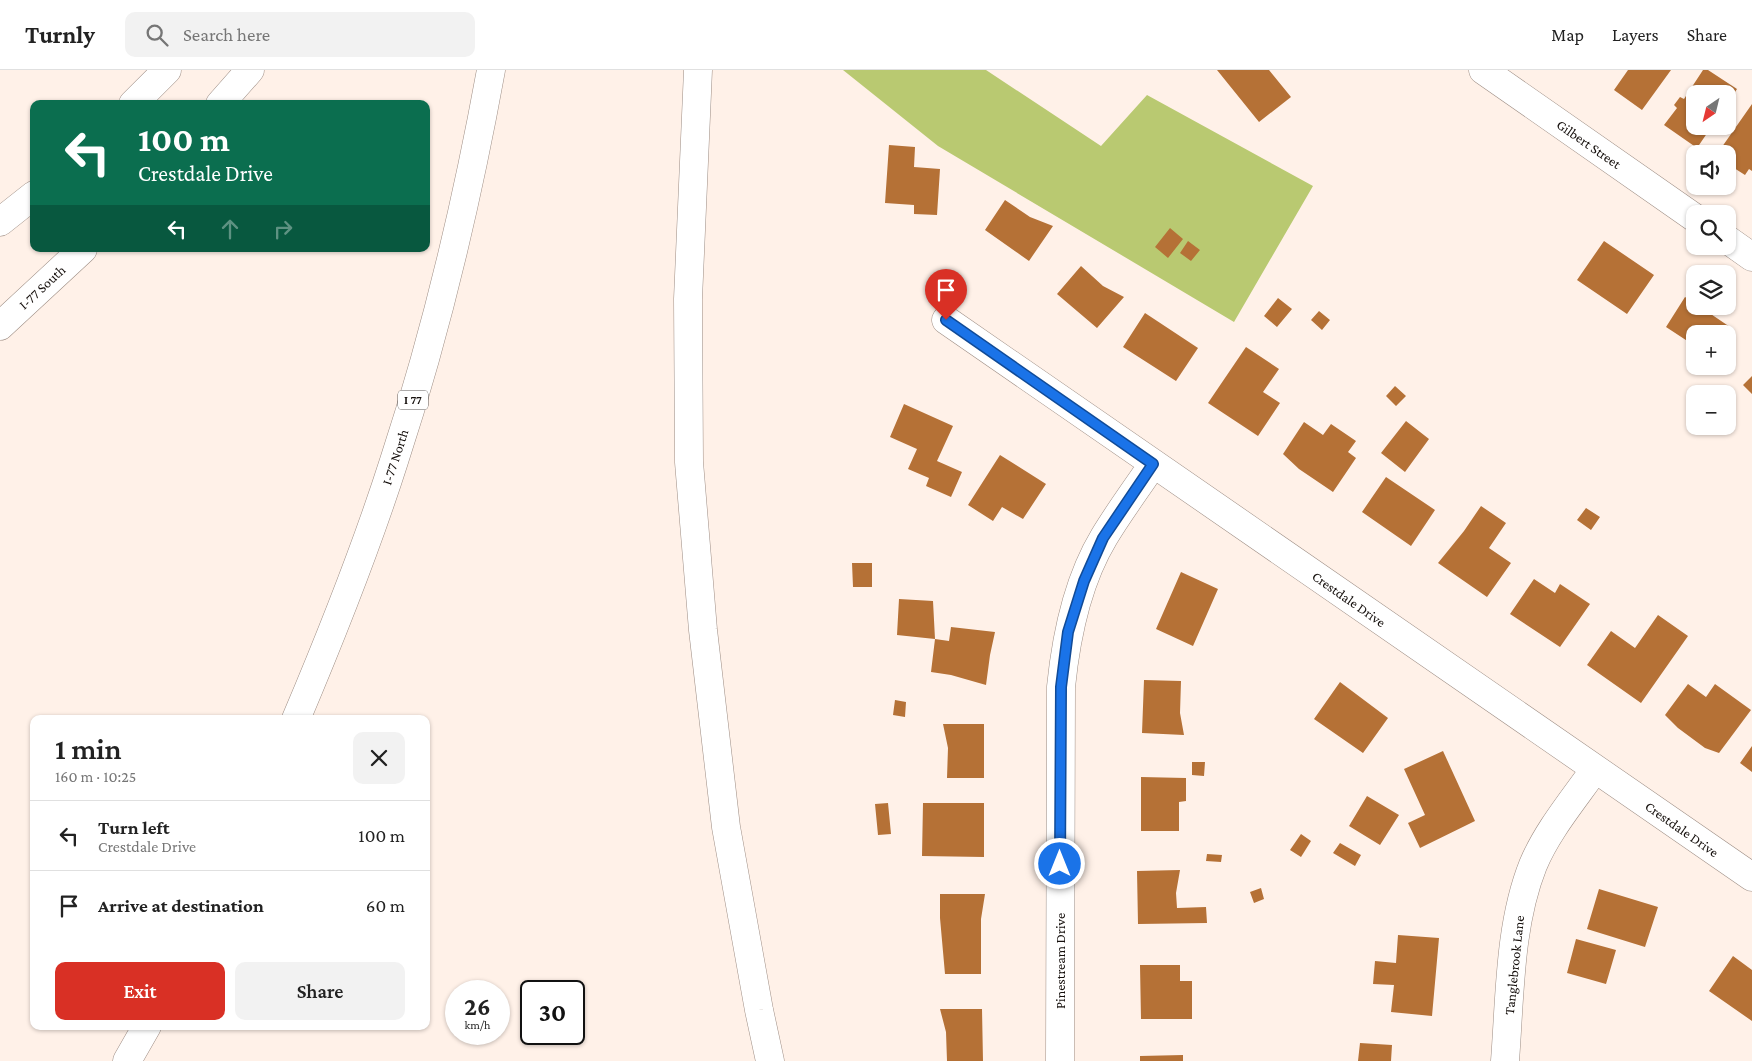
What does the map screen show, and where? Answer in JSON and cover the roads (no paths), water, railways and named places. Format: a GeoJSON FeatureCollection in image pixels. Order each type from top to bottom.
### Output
{"type":"FeatureCollection","features":[{"type":"Feature","properties":{"kind":"main road"},"geometry":{"type":"LineString","coordinates":[[137,100],[167,70]]}},
{"type":"Feature","properties":{"kind":"main road"},"geometry":{"type":"LineString","coordinates":[[224,100],[250,70]]}},
{"type":"Feature","properties":{"kind":"main road","name":"I-77 North"},"geometry":{"type":"LineString","coordinates":[[298,715],[359,561],[400,443],[452,256],[476,154],[491,70]]}},
{"type":"Feature","properties":{"kind":"main road"},"geometry":{"type":"LineString","coordinates":[[698,70],[688,299],[690,471],[706,660],[726,827],[741,915],[770,1061]]}},
{"type":"Feature","properties":{"kind":"main road","name":"Gilbert Street"},"geometry":{"type":"LineString","coordinates":[[1483,70],[1686,212]]}},
{"type":"Feature","properties":{"kind":"main road"},"geometry":{"type":"LineString","coordinates":[[0,222],[30,198]]}},
{"type":"Feature","properties":{"kind":"main road"},"geometry":{"type":"LineString","coordinates":[[1736,246],[1752,257]]}},
{"type":"Feature","properties":{"kind":"main road","name":"I-77 South"},"geometry":{"type":"LineString","coordinates":[[0,326],[80,252]]}},
{"type":"Feature","properties":{"kind":"main road","name":"Crestdale Drive"},"geometry":{"type":"LineString","coordinates":[[946,320],[1752,877]]}},
{"type":"Feature","properties":{"kind":"main road","name":"Pinestream Drive"},"geometry":{"type":"LineString","coordinates":[[1060,1061],[1061,687],[1068,632],[1084,581],[1103,538],[1153,464]]}},
{"type":"Feature","properties":{"kind":"main road","name":"Tanglebrook Lane"},"geometry":{"type":"LineString","coordinates":[[1505,1061],[1516,928],[1522,898],[1534,864],[1550,834],[1595,769]]}},
{"type":"Feature","properties":{"kind":"main road"},"geometry":{"type":"LineString","coordinates":[[127,1061],[145,1030]]}}]}
